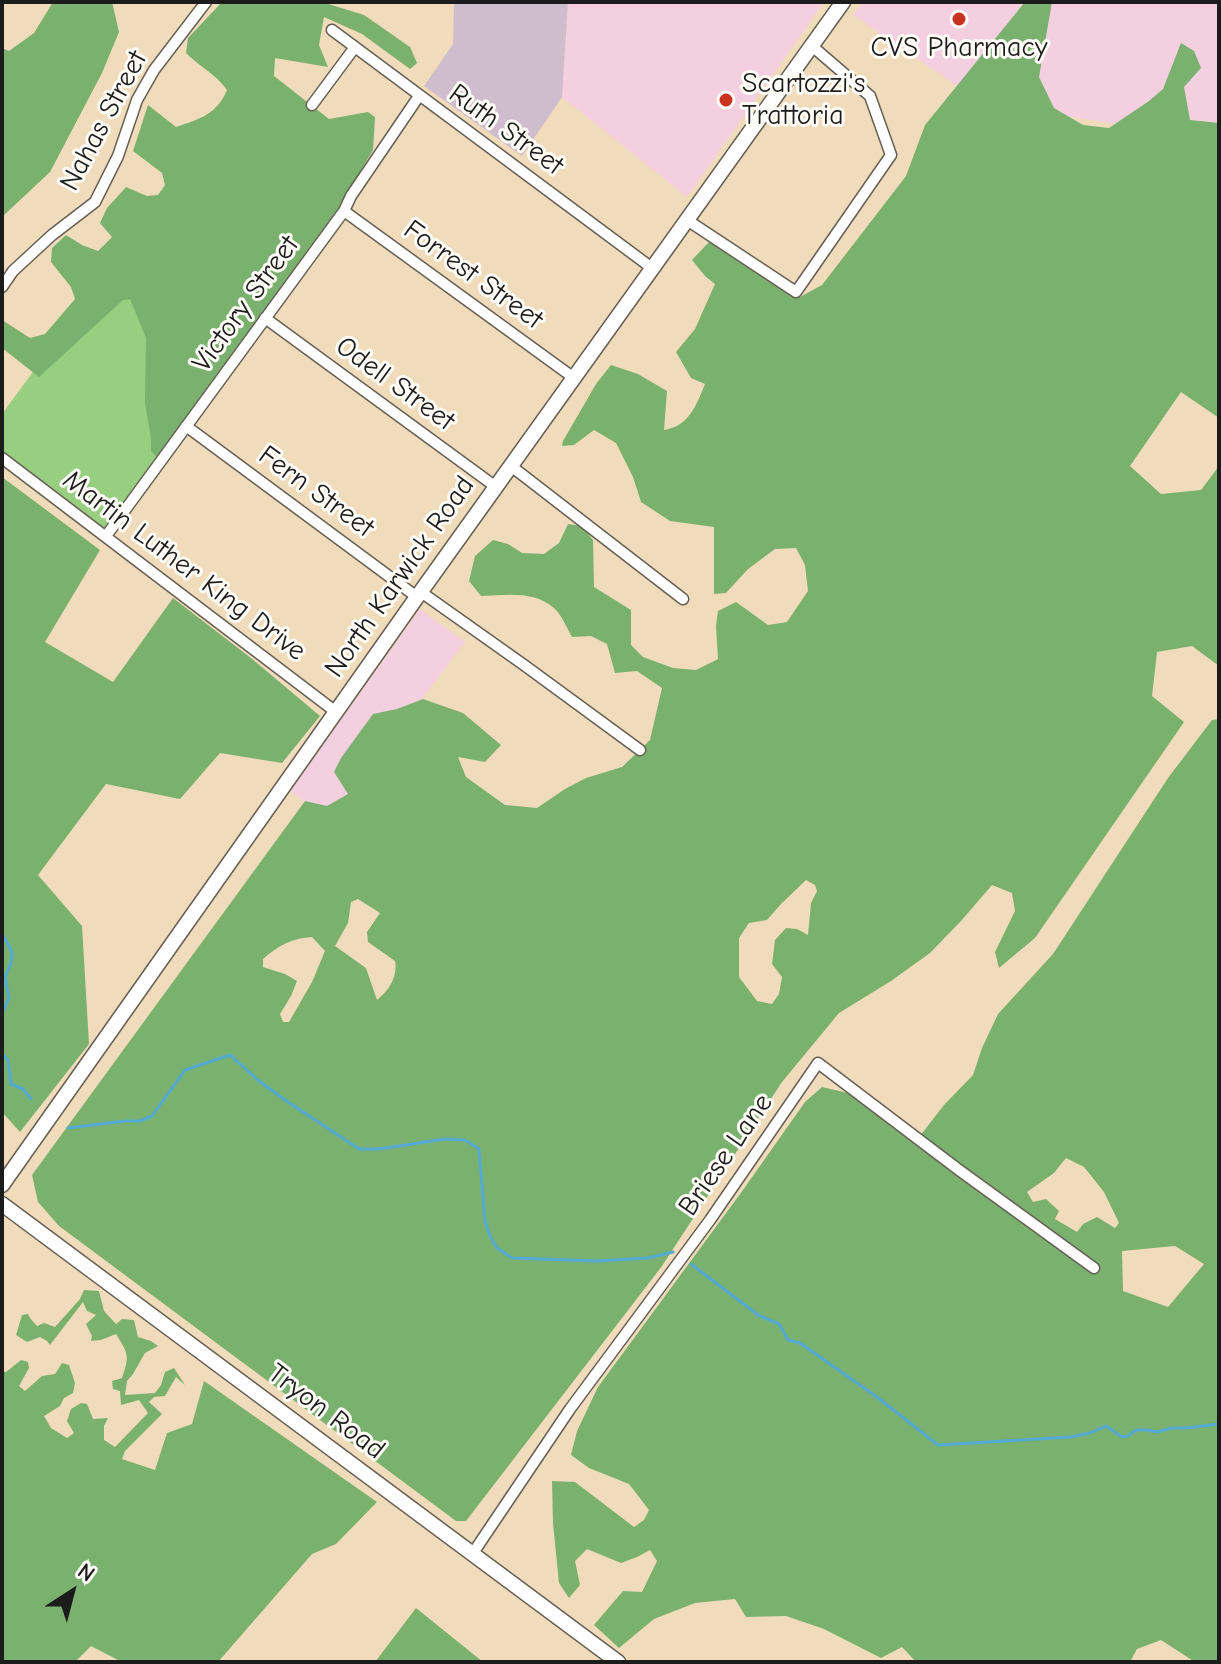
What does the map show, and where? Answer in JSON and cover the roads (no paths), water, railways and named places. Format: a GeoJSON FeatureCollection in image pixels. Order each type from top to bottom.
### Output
{"type":"FeatureCollection","features":[{"type":"Feature","properties":{"kind":"street","name":"Nahas Street"},"geometry":{"type":"LineString","coordinates":[[2,287],[13,271],[52,235],[95,202],[118,156],[137,100],[154,70],[206,2]]}},
{"type":"Feature","properties":{"kind":"street","name":"North Karwick Road"},"geometry":{"type":"LineString","coordinates":[[2,1185],[419,594],[843,2]]}},
{"type":"Feature","properties":{"kind":"street","name":"Ruth Street"},"geometry":{"type":"LineString","coordinates":[[332,30],[652,268]]}},
{"type":"Feature","properties":{"kind":"street"},"geometry":{"type":"LineString","coordinates":[[687,220],[796,292],[891,155],[870,96],[812,46]]}},
{"type":"Feature","properties":{"kind":"street"},"geometry":{"type":"LineString","coordinates":[[312,105],[355,47]]}},
{"type":"Feature","properties":{"kind":"street","name":"Victory Street"},"geometry":{"type":"LineString","coordinates":[[106,536],[344,211],[419,96]]}},
{"type":"Feature","properties":{"kind":"street","name":"Forrest Street"},"geometry":{"type":"LineString","coordinates":[[344,211],[574,378]]}},
{"type":"Feature","properties":{"kind":"street","name":"Odell Street"},"geometry":{"type":"LineString","coordinates":[[265,318],[496,487]]}},
{"type":"Feature","properties":{"kind":"street","name":"Fern Street"},"geometry":{"type":"LineString","coordinates":[[186,426],[640,750]]}},
{"type":"Feature","properties":{"kind":"street","name":"Martin Luther King Drive"},"geometry":{"type":"LineString","coordinates":[[2,458],[336,712]]}},
{"type":"Feature","properties":{"kind":"street"},"geometry":{"type":"LineString","coordinates":[[511,466],[683,599]]}},
{"type":"Feature","properties":{"kind":"street","name":"Briese Lane"},"geometry":{"type":"LineString","coordinates":[[473,1553],[570,1409],[710,1220],[818,1063],[1094,1268]]}},
{"type":"Feature","properties":{"kind":"street","name":"Tryon Road"},"geometry":{"type":"LineString","coordinates":[[2,1204],[618,1662]]}},
{"type":"Feature","properties":{"kind":"waterway"},"geometry":{"type":"LineString","coordinates":[[2,934],[12,952],[5,977],[9,998],[2,1014]]}},
{"type":"Feature","properties":{"kind":"waterway"},"geometry":{"type":"LineString","coordinates":[[2,1053],[8,1060],[11,1084],[23,1089],[31,1099]]}},
{"type":"Feature","properties":{"kind":"waterway"},"geometry":{"type":"LineString","coordinates":[[68,1128],[140,1121],[152,1116],[185,1070],[230,1055],[285,1100],[359,1149],[445,1139],[465,1140],[479,1149],[485,1221],[497,1248],[512,1258],[597,1261],[648,1258],[673,1252]]}},
{"type":"Feature","properties":{"kind":"waterway"},"geometry":{"type":"LineString","coordinates":[[691,1264],[758,1315],[779,1324],[788,1340],[800,1343],[938,1445],[1071,1437],[1106,1426],[1122,1437],[1136,1430],[1158,1432],[1219,1424]]}},
{"type":"Feature","properties":{"kind":"place","name":"CVS Pharmacy"},"geometry":{"type":"Point","coordinates":[959,19]}},
{"type":"Feature","properties":{"kind":"place","name":"Scartozzi's Trattoria"},"geometry":{"type":"Point","coordinates":[726,100]}}]}
